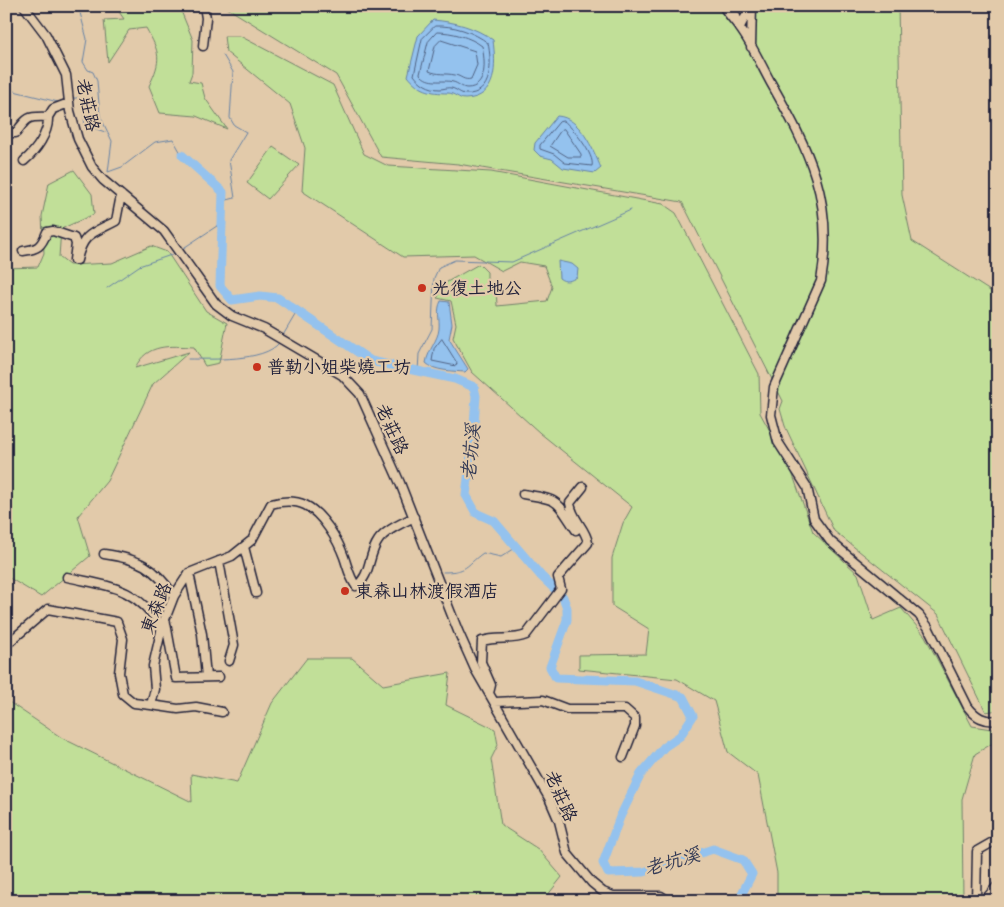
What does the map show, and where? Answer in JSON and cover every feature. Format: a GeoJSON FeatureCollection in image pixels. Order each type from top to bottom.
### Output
{"type":"FeatureCollection","features":[{"type":"Feature","properties":{"kind":"street","name":"老莊路"},"geometry":{"type":"LineString","coordinates":[[24,6],[46,36],[60,61],[66,75],[69,100],[84,154],[103,180],[164,232],[216,304],[232,316],[281,339],[342,375],[360,394],[414,517],[458,631],[556,812],[567,853],[592,883],[603,892],[613,896],[660,896],[668,901]]}},
{"type":"Feature","properties":{"kind":"street"},"geometry":{"type":"LineString","coordinates":[[203,46],[206,18],[204,6]]}},
{"type":"Feature","properties":{"kind":"street"},"geometry":{"type":"LineString","coordinates":[[723,6],[740,27]]}},
{"type":"Feature","properties":{"kind":"street"},"geometry":{"type":"LineString","coordinates":[[732,6],[740,27],[798,130],[819,184],[824,225],[824,264],[821,280],[774,387],[771,400],[771,415],[778,442],[807,487],[810,507],[821,532],[920,615],[928,626],[968,707],[974,715],[982,719],[998,720]]}},
{"type":"Feature","properties":{"kind":"street"},"geometry":{"type":"LineString","coordinates":[[740,27],[752,6]]}},
{"type":"Feature","properties":{"kind":"street"},"geometry":{"type":"LineString","coordinates":[[751,47],[752,6]]}},
{"type":"Feature","properties":{"kind":"street"},"geometry":{"type":"LineString","coordinates":[[24,161],[38,147],[47,128],[48,117],[53,109],[69,100]]}},
{"type":"Feature","properties":{"kind":"street"},"geometry":{"type":"LineString","coordinates":[[6,129],[16,133],[26,118],[33,116],[48,117]]}},
{"type":"Feature","properties":{"kind":"street"},"geometry":{"type":"LineString","coordinates":[[22,251],[38,249],[47,232],[53,231],[74,238],[76,244],[74,260],[77,260],[84,240],[98,229],[116,221],[122,196]]}},
{"type":"Feature","properties":{"kind":"street"},"geometry":{"type":"LineString","coordinates":[[490,693],[491,685],[481,662],[482,642],[492,638],[521,637],[526,635],[561,589],[558,577],[588,540],[574,519],[570,502],[583,487]]}},
{"type":"Feature","properties":{"kind":"street"},"geometry":{"type":"LineString","coordinates":[[523,494],[546,498],[561,505],[584,547]]}},
{"type":"Feature","properties":{"kind":"street","name":"東森路"},"geometry":{"type":"LineString","coordinates":[[6,645],[48,609],[117,622],[123,640],[119,673],[123,694],[134,703],[151,705],[155,689],[153,666],[162,627],[174,596],[189,573],[232,556],[244,547],[259,530],[266,510],[271,504],[280,502],[305,505],[323,520],[344,556],[348,573],[356,586],[366,574],[378,540],[414,517]]}},
{"type":"Feature","properties":{"kind":"street"},"geometry":{"type":"LineString","coordinates":[[244,547],[256,593]]}},
{"type":"Feature","properties":{"kind":"street"},"geometry":{"type":"LineString","coordinates":[[104,554],[130,557],[148,566],[162,578],[174,596]]}},
{"type":"Feature","properties":{"kind":"street"},"geometry":{"type":"LineString","coordinates":[[219,561],[234,645],[229,661]]}},
{"type":"Feature","properties":{"kind":"street"},"geometry":{"type":"LineString","coordinates":[[189,573],[202,634],[206,677]]}},
{"type":"Feature","properties":{"kind":"street"},"geometry":{"type":"LineString","coordinates":[[67,576],[117,588],[136,597],[150,610],[162,627]]}},
{"type":"Feature","properties":{"kind":"street"},"geometry":{"type":"LineString","coordinates":[[165,618],[176,678],[219,677]]}},
{"type":"Feature","properties":{"kind":"street"},"geometry":{"type":"LineString","coordinates":[[495,702],[542,700],[567,709],[625,709],[635,718],[635,726],[623,757]]}},
{"type":"Feature","properties":{"kind":"street"},"geometry":{"type":"LineString","coordinates":[[151,705],[178,709],[196,707],[222,712]]}},
{"type":"Feature","properties":{"kind":"street"},"geometry":{"type":"LineString","coordinates":[[976,901],[977,851],[998,838]]}},
{"type":"Feature","properties":{"kind":"street"},"geometry":{"type":"LineString","coordinates":[[984,901],[998,885]]}},
{"type":"Feature","properties":{"kind":"green space"},"geometry":{"type":"Polygon","coordinates":[[[115,6],[179,6],[193,40],[192,73],[189,81],[201,83],[205,98],[227,129],[196,116],[160,113],[149,86],[156,69],[158,56],[146,28],[129,30],[108,62],[104,20],[124,19],[115,6]]]}},
{"type":"Feature","properties":{"kind":"green space"},"geometry":{"type":"Polygon","coordinates":[[[224,6],[898,6],[902,195],[912,241],[998,296],[998,710],[986,712],[938,614],[834,531],[785,426],[780,409],[783,401],[682,202],[458,164],[381,157],[336,75],[224,6]]]}},
{"type":"Feature","properties":{"kind":"green space"},"geometry":{"type":"Polygon","coordinates":[[[224,36],[240,36],[333,85],[364,154],[388,166],[491,172],[663,204],[676,213],[759,374],[760,413],[790,467],[813,532],[858,574],[873,620],[901,608],[925,636],[972,726],[998,730],[998,740],[975,754],[962,799],[963,901],[782,901],[777,893],[777,873],[758,775],[728,752],[714,701],[677,679],[579,669],[579,655],[646,654],[649,629],[612,606],[612,558],[623,523],[632,507],[540,433],[472,372],[453,338],[456,324],[451,301],[437,298],[447,282],[479,264],[487,272],[487,282],[496,286],[497,306],[547,301],[552,287],[544,266],[520,262],[502,271],[474,255],[403,257],[302,191],[305,148],[290,104],[226,52],[224,36]]]}},
{"type":"Feature","properties":{"kind":"green space"},"geometry":{"type":"Polygon","coordinates":[[[273,147],[299,165],[268,199],[247,183],[273,147]]]}},
{"type":"Feature","properties":{"kind":"green space"},"geometry":{"type":"Polygon","coordinates":[[[74,170],[92,194],[94,214],[61,229],[59,257],[69,265],[112,263],[151,246],[167,252],[206,311],[227,323],[219,363],[205,366],[194,347],[160,348],[146,354],[140,360],[135,368],[189,352],[153,384],[107,481],[78,516],[90,556],[41,597],[6,576],[6,268],[38,267],[44,253],[42,216],[49,183],[74,170]]]}},
{"type":"Feature","properties":{"kind":"green space"},"geometry":{"type":"Polygon","coordinates":[[[307,658],[352,658],[383,685],[450,673],[446,705],[495,729],[498,745],[491,759],[501,825],[538,849],[562,877],[543,901],[6,901],[6,700],[62,738],[192,802],[191,774],[237,783],[272,703],[307,658]]]}},
{"type":"Feature","properties":{"kind":"water"},"geometry":{"type":"Polygon","coordinates":[[[433,20],[464,26],[493,40],[494,69],[489,86],[484,93],[476,97],[463,99],[450,93],[425,90],[416,85],[408,76],[418,36],[433,20]]]}},
{"type":"Feature","properties":{"kind":"water"},"geometry":{"type":"Polygon","coordinates":[[[557,116],[572,122],[585,135],[601,168],[595,173],[563,168],[552,159],[540,156],[534,150],[535,143],[557,116]]]}},
{"type":"Feature","properties":{"kind":"water"},"geometry":{"type":"Polygon","coordinates":[[[558,261],[572,264],[578,269],[577,277],[568,281],[559,278],[558,261]]]}},
{"type":"Feature","properties":{"kind":"water"},"geometry":{"type":"Polygon","coordinates":[[[441,301],[449,302],[452,324],[449,339],[468,369],[465,372],[439,369],[426,363],[438,333],[438,311],[441,301]]]}},
{"type":"Feature","properties":{"kind":"waterway","name":"老坑溪"},"geometry":{"type":"LineString","coordinates":[[77,6],[87,39],[83,62],[88,70],[93,72],[97,81],[100,116],[112,141],[108,172],[122,167],[155,142],[173,139],[182,155]]}},
{"type":"Feature","properties":{"kind":"waterway"},"geometry":{"type":"LineString","coordinates":[[223,55],[233,72],[230,118],[234,125],[246,132],[229,160],[235,198],[223,201]]}},
{"type":"Feature","properties":{"kind":"waterway"},"geometry":{"type":"LineString","coordinates":[[6,82],[14,91],[58,102],[64,100]]}},
{"type":"Feature","properties":{"kind":"waterway"},"geometry":{"type":"LineString","coordinates":[[73,98],[82,98],[85,125],[108,133]]}},
{"type":"Feature","properties":{"kind":"waterway","name":"老坑溪"},"geometry":{"type":"LineString","coordinates":[[182,155],[223,192],[220,286],[232,300],[260,296],[278,298],[371,361],[455,379],[474,387],[476,396],[473,439],[466,495],[476,513],[494,521],[541,576],[563,597],[567,608],[567,620],[550,667],[556,678],[635,681],[683,697],[693,716],[680,736],[664,747],[641,774],[620,817],[603,863],[608,873],[644,872],[713,849],[743,860],[752,874],[738,901]]}},
{"type":"Feature","properties":{"kind":"waterway"},"geometry":{"type":"LineString","coordinates":[[418,372],[419,354],[432,329],[434,278],[439,267],[455,260],[512,262],[631,210]]}},
{"type":"Feature","properties":{"kind":"waterway"},"geometry":{"type":"LineString","coordinates":[[182,249],[223,222]]}},
{"type":"Feature","properties":{"kind":"waterway"},"geometry":{"type":"LineString","coordinates":[[107,288],[139,266],[177,253]]}},
{"type":"Feature","properties":{"kind":"waterway"},"geometry":{"type":"LineString","coordinates":[[282,337],[298,310]]}},
{"type":"Feature","properties":{"kind":"waterway"},"geometry":{"type":"LineString","coordinates":[[188,359],[223,359],[262,354],[279,343]]}},
{"type":"Feature","properties":{"kind":"waterway"},"geometry":{"type":"LineString","coordinates":[[443,572],[462,569],[483,553],[501,557],[517,547]]}},
{"type":"Feature","properties":{"kind":"place","name":"光復土地公"},"geometry":{"type":"Point","coordinates":[422,288]}},
{"type":"Feature","properties":{"kind":"place","name":"普勒小姐柴燒工坊"},"geometry":{"type":"Point","coordinates":[257,367]}},
{"type":"Feature","properties":{"kind":"place","name":"東森山林渡假酒店"},"geometry":{"type":"Point","coordinates":[345,591]}}]}
